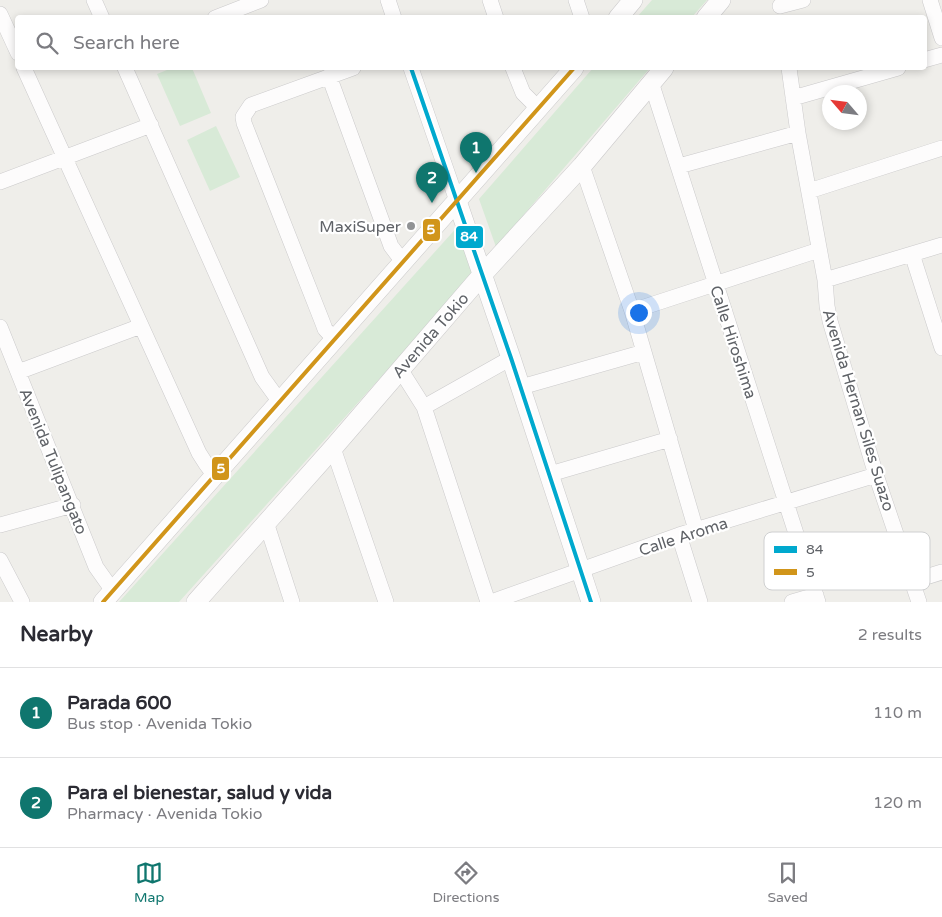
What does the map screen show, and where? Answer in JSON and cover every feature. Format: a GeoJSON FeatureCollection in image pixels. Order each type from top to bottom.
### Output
{"type":"FeatureCollection","features":[{"type":"Feature","properties":{"kind":"street"},"geometry":{"type":"LineString","coordinates":[[94,0],[101,15]]}},
{"type":"Feature","properties":{"kind":"street"},"geometry":{"type":"LineString","coordinates":[[223,15],[261,0]]}},
{"type":"Feature","properties":{"kind":"street"},"geometry":{"type":"LineString","coordinates":[[388,0],[393,15]]}},
{"type":"Feature","properties":{"kind":"street"},"geometry":{"type":"LineString","coordinates":[[490,0],[495,15]]}},
{"type":"Feature","properties":{"kind":"street"},"geometry":{"type":"LineString","coordinates":[[576,0],[581,15]]}},
{"type":"Feature","properties":{"kind":"street"},"geometry":{"type":"LineString","coordinates":[[620,15],[633,0]]}},
{"type":"Feature","properties":{"kind":"street"},"geometry":{"type":"LineString","coordinates":[[708,15],[721,0]]}},
{"type":"Feature","properties":{"kind":"street"},"geometry":{"type":"LineString","coordinates":[[780,8],[802,0]]}},
{"type":"Feature","properties":{"kind":"street"},"geometry":{"type":"LineString","coordinates":[[930,0],[942,38]]}},
{"type":"Feature","properties":{"kind":"street"},"geometry":{"type":"LineString","coordinates":[[0,14],[15,46]]}},
{"type":"Feature","properties":{"kind":"street"},"geometry":{"type":"LineString","coordinates":[[927,59],[942,55]]}},
{"type":"Feature","properties":{"kind":"street"},"geometry":{"type":"LineString","coordinates":[[25,70],[199,453],[215,476]]}},
{"type":"Feature","properties":{"kind":"street"},"geometry":{"type":"LineString","coordinates":[[126,70],[262,377],[280,402]]}},
{"type":"Feature","properties":{"kind":"street"},"geometry":{"type":"LineString","coordinates":[[335,340],[325,329],[244,124],[243,117],[251,105],[347,70]]}},
{"type":"Feature","properties":{"kind":"street"},"geometry":{"type":"LineString","coordinates":[[411,70],[521,387],[591,602]]}},
{"type":"Feature","properties":{"kind":"street"},"geometry":{"type":"LineString","coordinates":[[514,70],[523,93],[538,108]]}},
{"type":"Feature","properties":{"kind":"street"},"geometry":{"type":"LineString","coordinates":[[108,597],[572,70]]}},
{"type":"Feature","properties":{"kind":"street","name":"Avenida Tokio"},"geometry":{"type":"LineString","coordinates":[[196,602],[333,448],[482,275],[582,166],[662,70]]}},
{"type":"Feature","properties":{"kind":"street","name":"Avenida Hernan Siles Suazo"},"geometry":{"type":"LineString","coordinates":[[789,70],[798,134],[825,280],[830,321],[876,476],[895,532]]}},
{"type":"Feature","properties":{"kind":"street"},"geometry":{"type":"LineString","coordinates":[[793,98],[891,70]]}},
{"type":"Feature","properties":{"kind":"street"},"geometry":{"type":"LineString","coordinates":[[329,76],[390,246],[403,262]]}},
{"type":"Feature","properties":{"kind":"street","name":"Calle Hiroshima"},"geometry":{"type":"LineString","coordinates":[[651,82],[796,532]]}},
{"type":"Feature","properties":{"kind":"street"},"geometry":{"type":"LineString","coordinates":[[0,182],[151,125]]}},
{"type":"Feature","properties":{"kind":"street"},"geometry":{"type":"LineString","coordinates":[[679,166],[798,134]]}},
{"type":"Feature","properties":{"kind":"street"},"geometry":{"type":"LineString","coordinates":[[809,191],[942,148]]}},
{"type":"Feature","properties":{"kind":"street"},"geometry":{"type":"LineString","coordinates":[[582,166],[632,311],[696,530]]}},
{"type":"Feature","properties":{"kind":"street"},"geometry":{"type":"LineString","coordinates":[[825,280],[942,245]]}},
{"type":"Feature","properties":{"kind":"street"},"geometry":{"type":"LineString","coordinates":[[632,311],[819,250]]}},
{"type":"Feature","properties":{"kind":"street"},"geometry":{"type":"LineString","coordinates":[[912,254],[942,348]]}},
{"type":"Feature","properties":{"kind":"street"},"geometry":{"type":"LineString","coordinates":[[18,372],[140,326]]}},
{"type":"Feature","properties":{"kind":"street","name":"Avenida Tulipangato"},"geometry":{"type":"LineString","coordinates":[[0,328],[73,505],[108,597]]}},
{"type":"Feature","properties":{"kind":"street"},"geometry":{"type":"LineString","coordinates":[[521,387],[644,352]]}},
{"type":"Feature","properties":{"kind":"street"},"geometry":{"type":"LineString","coordinates":[[424,407],[511,358]]}},
{"type":"Feature","properties":{"kind":"street"},"geometry":{"type":"LineString","coordinates":[[400,369],[424,407],[490,602]]}},
{"type":"Feature","properties":{"kind":"street"},"geometry":{"type":"LineString","coordinates":[[550,474],[670,439]]}},
{"type":"Feature","properties":{"kind":"street"},"geometry":{"type":"LineString","coordinates":[[333,448],[386,602]]}},
{"type":"Feature","properties":{"kind":"street","name":"Calle Aroma"},"geometry":{"type":"LineString","coordinates":[[490,602],[679,535],[876,476]]}},
{"type":"Feature","properties":{"kind":"street"},"geometry":{"type":"LineString","coordinates":[[1,523],[73,505]]}},
{"type":"Feature","properties":{"kind":"street"},"geometry":{"type":"LineString","coordinates":[[266,522],[292,602]]}},
{"type":"Feature","properties":{"kind":"street"},"geometry":{"type":"LineString","coordinates":[[679,535],[700,602]]}},
{"type":"Feature","properties":{"kind":"street"},"geometry":{"type":"LineString","coordinates":[[0,560],[22,602]]}},
{"type":"Feature","properties":{"kind":"street"},"geometry":{"type":"LineString","coordinates":[[930,576],[942,572]]}},
{"type":"Feature","properties":{"kind":"street","name":"Avenida Hernan Siles Suazo"},"geometry":{"type":"LineString","coordinates":[[915,590],[919,602]]}},
{"type":"Feature","properties":{"kind":"street"},"geometry":{"type":"LineString","coordinates":[[792,602],[817,598]]}},
{"type":"Feature","properties":{"kind":"green space"},"geometry":{"type":"Polygon","coordinates":[[[652,0],[707,0],[694,15],[639,15],[652,0]]]}},
{"type":"Feature","properties":{"kind":"green space"},"geometry":{"type":"Polygon","coordinates":[[[167,70],[193,70],[211,113],[180,126],[157,74],[167,70]]]}},
{"type":"Feature","properties":{"kind":"green space"},"geometry":{"type":"Polygon","coordinates":[[[591,70],[648,70],[496,247],[479,199],[591,70]]]}},
{"type":"Feature","properties":{"kind":"green space"},"geometry":{"type":"Polygon","coordinates":[[[216,126],[240,177],[210,191],[187,140],[216,126]]]}},
{"type":"Feature","properties":{"kind":"green space"},"geometry":{"type":"Polygon","coordinates":[[[460,224],[478,269],[179,602],[119,602],[460,224]]]}},
{"type":"Feature","properties":{"kind":"transit line","name":"84"},"geometry":{"type":"LineString","coordinates":[[412,70],[511,358],[591,602]]}},
{"type":"Feature","properties":{"kind":"transit line","name":"5"},"geometry":{"type":"LineString","coordinates":[[103,602],[572,70]]}},
{"type":"Feature","properties":{"kind":"place","name":"Parada 600"},"geometry":{"type":"Point","coordinates":[476,173]}},
{"type":"Feature","properties":{"kind":"place","name":"Para el bienestar, salud y vida"},"geometry":{"type":"Point","coordinates":[432,203]}},
{"type":"Feature","properties":{"kind":"place","name":"MaxiSuper"},"geometry":{"type":"Point","coordinates":[411,226]}}]}
